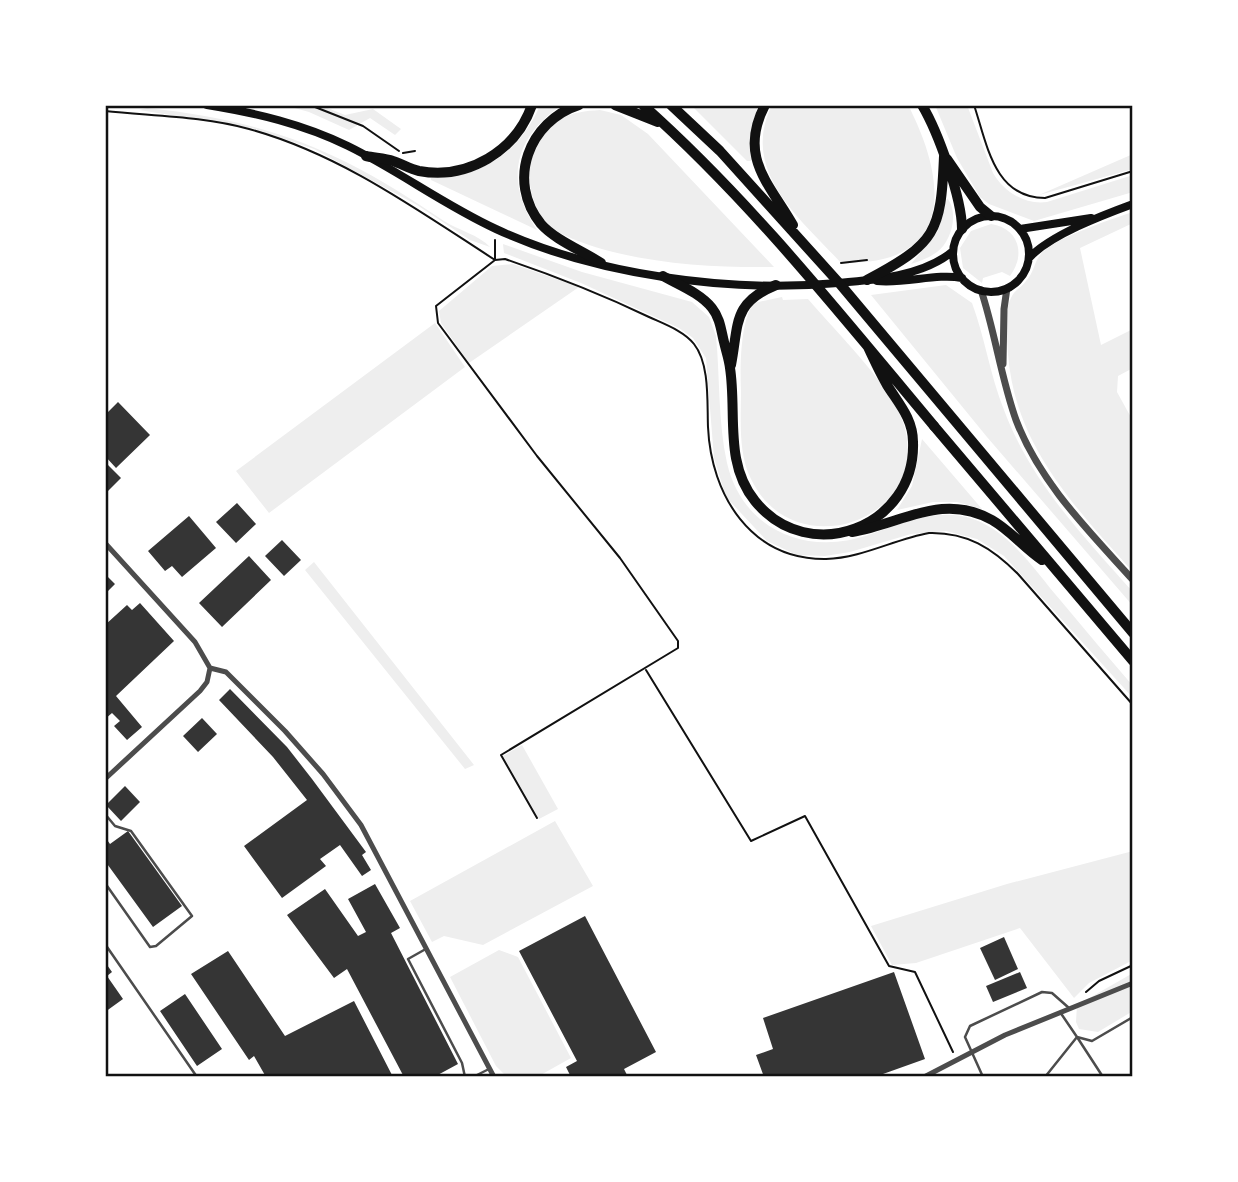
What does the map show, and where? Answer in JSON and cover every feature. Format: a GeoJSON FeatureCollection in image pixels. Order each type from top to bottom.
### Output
{"type":"FeatureCollection","features":[{"type":"Feature","properties":{"kind":"highway"},"geometry":{"type":"LineString","coordinates":[[366,156],[425,172],[468,168],[489,159],[511,141],[526,121],[532,105]]}},
{"type":"Feature","properties":{"kind":"highway"},"geometry":{"type":"LineString","coordinates":[[579,105],[552,118],[534,140],[525,164],[525,188],[535,215],[548,231],[601,263]]}},
{"type":"Feature","properties":{"kind":"highway"},"geometry":{"type":"LineString","coordinates":[[615,105],[664,124]]}},
{"type":"Feature","properties":{"kind":"highway"},"geometry":{"type":"LineString","coordinates":[[643,105],[774,238],[1133,661]]}},
{"type":"Feature","properties":{"kind":"highway"},"geometry":{"type":"LineString","coordinates":[[671,105],[720,151],[804,244],[1133,633]]}},
{"type":"Feature","properties":{"kind":"highway"},"geometry":{"type":"LineString","coordinates":[[765,105],[755,141],[758,169],[804,244]]}},
{"type":"Feature","properties":{"kind":"highway"},"geometry":{"type":"LineString","coordinates":[[922,105],[944,156],[960,208],[962,229]]}},
{"type":"Feature","properties":{"kind":"highway"},"geometry":{"type":"LineString","coordinates":[[944,156],[981,207],[991,216]]}},
{"type":"Feature","properties":{"kind":"highway"},"geometry":{"type":"LineString","coordinates":[[864,280],[909,258],[931,235],[942,204],[944,156]]}},
{"type":"Feature","properties":{"kind":"highway"},"geometry":{"type":"LineString","coordinates":[[663,276],[698,296],[714,310],[722,329],[730,369],[737,465],[756,502],[774,519],[797,531],[821,535],[870,529],[925,510],[968,511],[993,520],[1024,548],[1052,566]]}},
{"type":"Feature","properties":{"kind":"highway"},"geometry":{"type":"LineString","coordinates":[[730,369],[744,306],[755,295],[782,286]]}},
{"type":"Feature","properties":{"kind":"highway"},"geometry":{"type":"LineString","coordinates":[[852,532],[879,516],[894,502],[908,477],[913,459],[913,440],[908,417],[868,347]]}},
{"type":"Feature","properties":{"kind":"main road"},"geometry":{"type":"LineString","coordinates":[[207,105],[280,119],[318,133],[366,156],[420,190],[497,229],[539,246],[663,276],[782,286],[864,280],[921,268],[953,251]]}},
{"type":"Feature","properties":{"kind":"main road"},"geometry":{"type":"LineString","coordinates":[[1029,258],[1045,244],[1097,217],[1133,204]]}},
{"type":"Feature","properties":{"kind":"main road"},"geometry":{"type":"LineString","coordinates":[[864,280],[900,283],[946,277],[962,278],[981,290],[1007,288],[1024,273],[1029,258],[1029,248],[1020,229],[1007,219],[991,216],[978,218],[962,229],[953,251],[955,264],[962,278]]}},
{"type":"Feature","properties":{"kind":"main road"},"geometry":{"type":"LineString","coordinates":[[1020,229],[1097,217]]}},
{"type":"Feature","properties":{"kind":"street"},"geometry":{"type":"LineString","coordinates":[[1002,373],[1003,309],[1007,288]]}},
{"type":"Feature","properties":{"kind":"street"},"geometry":{"type":"LineString","coordinates":[[981,290],[1002,373],[1022,433],[1042,471],[1073,513],[1133,580]]}},
{"type":"Feature","properties":{"kind":"street"},"geometry":{"type":"LineString","coordinates":[[105,543],[200,648],[210,668],[207,682],[200,691],[105,779]]}},
{"type":"Feature","properties":{"kind":"street"},"geometry":{"type":"LineString","coordinates":[[210,668],[226,672],[323,774],[361,825],[495,1077]]}},
{"type":"Feature","properties":{"kind":"street"},"geometry":{"type":"LineString","coordinates":[[924,1077],[971,1052],[1133,983]]}},
{"type":"Feature","properties":{"kind":"lane"},"geometry":{"type":"LineString","coordinates":[[105,814],[115,825],[131,831],[192,916],[156,946],[150,947],[105,883]]}},
{"type":"Feature","properties":{"kind":"lane"},"geometry":{"type":"LineString","coordinates":[[105,944],[197,1077]]}},
{"type":"Feature","properties":{"kind":"lane"},"geometry":{"type":"LineString","coordinates":[[427,948],[408,959],[462,1063],[465,1077]]}},
{"type":"Feature","properties":{"kind":"lane"},"geometry":{"type":"LineString","coordinates":[[983,1077],[965,1037],[970,1026],[1042,992],[1052,993],[1069,1008]]}},
{"type":"Feature","properties":{"kind":"lane"},"geometry":{"type":"LineString","coordinates":[[1060,1012],[1103,1077]]}},
{"type":"Feature","properties":{"kind":"lane"},"geometry":{"type":"LineString","coordinates":[[1077,1037],[1092,1041],[1133,1017]]}},
{"type":"Feature","properties":{"kind":"lane"},"geometry":{"type":"LineString","coordinates":[[1045,1077],[1077,1037]]}},
{"type":"Feature","properties":{"kind":"lane"},"geometry":{"type":"LineString","coordinates":[[473,1077],[491,1068]]}},
{"type":"Feature","properties":{"kind":"path"},"geometry":{"type":"LineString","coordinates":[[310,105],[363,126],[403,153],[415,151]]}},
{"type":"Feature","properties":{"kind":"path"},"geometry":{"type":"LineString","coordinates":[[974,105],[999,177],[1009,187],[1036,198],[1045,198],[1133,171]]}},
{"type":"Feature","properties":{"kind":"path"},"geometry":{"type":"LineString","coordinates":[[105,111],[246,128],[308,148],[382,187],[495,260]]}},
{"type":"Feature","properties":{"kind":"path"},"geometry":{"type":"LineString","coordinates":[[495,260],[497,229]]}},
{"type":"Feature","properties":{"kind":"path"},"geometry":{"type":"LineString","coordinates":[[537,818],[501,755],[678,649],[676,634],[470,368],[436,319],[436,306],[495,260],[505,259],[578,283],[676,330],[695,345],[703,361],[709,442],[717,482],[724,498],[765,543],[795,556],[827,559],[929,533],[945,532],[977,541],[1001,557],[1018,574],[1133,705]]}},
{"type":"Feature","properties":{"kind":"path"},"geometry":{"type":"LineString","coordinates":[[841,263],[867,260]]}},
{"type":"Feature","properties":{"kind":"path"},"geometry":{"type":"LineString","coordinates":[[646,670],[751,841],[805,816],[890,967],[915,972],[957,1059]]}},
{"type":"Feature","properties":{"kind":"path"},"geometry":{"type":"LineString","coordinates":[[1088,1001],[1086,992],[1099,981],[1133,965]]}},
{"type":"Feature","properties":{"kind":"shaded area"},"geometry":{"type":"Polygon","coordinates":[[[284,105],[320,105],[345,115],[373,109],[401,129],[395,135],[370,118],[349,130],[309,112],[284,105]]]}},
{"type":"Feature","properties":{"kind":"shaded area"},"geometry":{"type":"Polygon","coordinates":[[[540,105],[562,105],[533,131],[519,161],[520,194],[537,230],[431,180],[466,173],[497,159],[522,136],[540,105]]]}},
{"type":"Feature","properties":{"kind":"shaded area"},"geometry":{"type":"Polygon","coordinates":[[[691,105],[758,105],[750,135],[751,161],[747,161],[691,105]]]}},
{"type":"Feature","properties":{"kind":"shaded area"},"geometry":{"type":"Polygon","coordinates":[[[772,105],[908,105],[925,143],[934,187],[934,208],[928,227],[916,243],[890,257],[842,264],[793,212],[769,173],[763,152],[764,129],[772,105]]]}},
{"type":"Feature","properties":{"kind":"shaded area"},"geometry":{"type":"Polygon","coordinates":[[[935,105],[967,105],[993,173],[1003,186],[1016,196],[1047,202],[1133,175],[1133,192],[1034,221],[989,204],[980,197],[957,158],[935,105]]]}},
{"type":"Feature","properties":{"kind":"shaded area"},"geometry":{"type":"Polygon","coordinates":[[[147,108],[231,121],[303,143],[372,176],[490,247],[470,240],[417,205],[314,149],[252,128],[139,110],[147,108]]]}},
{"type":"Feature","properties":{"kind":"shaded area"},"geometry":{"type":"Polygon","coordinates":[[[600,110],[621,115],[648,134],[774,267],[695,265],[640,258],[588,244],[564,235],[549,225],[532,196],[531,161],[536,145],[546,131],[564,117],[600,110]]]}},
{"type":"Feature","properties":{"kind":"shaded area"},"geometry":{"type":"Polygon","coordinates":[[[1133,154],[1133,169],[1039,195],[1133,154]]]}},
{"type":"Feature","properties":{"kind":"shaded area"},"geometry":{"type":"Polygon","coordinates":[[[947,198],[951,204],[953,218],[947,241],[934,254],[911,264],[938,231],[947,198]]]}},
{"type":"Feature","properties":{"kind":"shaded area"},"geometry":{"type":"Polygon","coordinates":[[[1133,212],[1133,223],[1080,248],[1101,345],[1133,329],[1133,368],[1118,376],[1117,392],[1133,421],[1133,572],[1070,499],[1035,446],[1022,418],[1013,387],[1006,325],[1007,309],[1012,296],[1029,277],[1045,250],[1075,233],[1133,212]]]}},
{"type":"Feature","properties":{"kind":"shaded area"},"geometry":{"type":"Polygon","coordinates":[[[991,224],[1001,227],[1014,237],[1018,260],[1010,276],[1002,272],[983,278],[982,283],[963,268],[960,248],[971,231],[991,224]]]}},
{"type":"Feature","properties":{"kind":"shaded area"},"geometry":{"type":"Polygon","coordinates":[[[503,244],[582,272],[692,302],[709,317],[716,336],[727,463],[735,487],[747,506],[763,521],[781,533],[802,540],[824,542],[847,540],[934,516],[960,516],[987,525],[1011,543],[1032,566],[1133,686],[1133,698],[1004,556],[977,539],[946,531],[911,534],[850,552],[825,556],[797,555],[767,541],[726,497],[714,458],[706,358],[693,338],[679,328],[581,283],[504,253],[503,244]]]}},
{"type":"Feature","properties":{"kind":"shaded area"},"geometry":{"type":"Polygon","coordinates":[[[513,264],[579,287],[469,363],[441,323],[439,311],[492,266],[513,264]]]}},
{"type":"Feature","properties":{"kind":"shaded area"},"geometry":{"type":"Polygon","coordinates":[[[946,285],[972,303],[999,397],[1029,461],[1060,507],[1133,592],[1133,606],[987,437],[871,295],[946,285]]]}},
{"type":"Feature","properties":{"kind":"shaded area"},"geometry":{"type":"Polygon","coordinates":[[[782,297],[783,300],[808,299],[876,377],[898,410],[904,425],[907,459],[898,486],[879,508],[854,521],[825,526],[797,522],[771,506],[747,469],[741,424],[743,333],[754,303],[782,297]]]}},
{"type":"Feature","properties":{"kind":"shaded area"},"geometry":{"type":"Polygon","coordinates":[[[435,323],[465,367],[269,513],[236,471],[435,323]]]}},
{"type":"Feature","properties":{"kind":"shaded area"},"geometry":{"type":"Polygon","coordinates":[[[922,439],[982,509],[957,502],[933,502],[897,510],[912,486],[922,439]]]}},
{"type":"Feature","properties":{"kind":"shaded area"},"geometry":{"type":"Polygon","coordinates":[[[314,562],[474,765],[465,769],[305,570],[314,562]]]}},
{"type":"Feature","properties":{"kind":"shaded area"},"geometry":{"type":"Polygon","coordinates":[[[522,745],[558,809],[539,819],[503,756],[522,745]]]}},
{"type":"Feature","properties":{"kind":"shaded area"},"geometry":{"type":"Polygon","coordinates":[[[555,821],[593,886],[483,945],[444,936],[432,942],[410,901],[555,821]]]}},
{"type":"Feature","properties":{"kind":"shaded area"},"geometry":{"type":"Polygon","coordinates":[[[1133,851],[1133,960],[1089,983],[1074,998],[1020,928],[916,963],[892,965],[871,926],[1007,884],[1133,851]]]}},
{"type":"Feature","properties":{"kind":"shaded area"},"geometry":{"type":"Polygon","coordinates":[[[499,950],[518,957],[571,1058],[537,1077],[507,1077],[496,1066],[450,977],[499,950]]]}},
{"type":"Feature","properties":{"kind":"shaded area"},"geometry":{"type":"Polygon","coordinates":[[[1133,973],[1133,1011],[1098,1032],[1079,1029],[1076,1022],[1077,1005],[1133,973]]]}},
{"type":"Feature","properties":{"kind":"building"},"geometry":{"type":"Polygon","coordinates":[[[118,402],[150,435],[116,468],[105,456],[105,415],[118,402]]]}},
{"type":"Feature","properties":{"kind":"building"},"geometry":{"type":"Polygon","coordinates":[[[105,462],[121,478],[105,494],[105,462]]]}},
{"type":"Feature","properties":{"kind":"building"},"geometry":{"type":"Polygon","coordinates":[[[237,503],[256,524],[236,543],[216,522],[237,503]]]}},
{"type":"Feature","properties":{"kind":"building"},"geometry":{"type":"Polygon","coordinates":[[[189,516],[216,548],[182,577],[172,566],[165,571],[148,551],[189,516]]]}},
{"type":"Feature","properties":{"kind":"building"},"geometry":{"type":"Polygon","coordinates":[[[282,540],[301,560],[284,576],[265,556],[282,540]]]}},
{"type":"Feature","properties":{"kind":"building"},"geometry":{"type":"Polygon","coordinates":[[[249,556],[271,580],[222,627],[199,603],[249,556]]]}},
{"type":"Feature","properties":{"kind":"building"},"geometry":{"type":"Polygon","coordinates":[[[105,574],[115,584],[105,594],[105,574]]]}},
{"type":"Feature","properties":{"kind":"building"},"geometry":{"type":"Polygon","coordinates":[[[140,603],[174,641],[116,696],[142,727],[127,740],[114,726],[120,721],[112,713],[105,719],[105,625],[127,605],[132,610],[140,603]]]}},
{"type":"Feature","properties":{"kind":"building"},"geometry":{"type":"Polygon","coordinates":[[[230,689],[287,747],[312,779],[366,852],[362,855],[371,870],[362,876],[340,845],[320,859],[326,866],[282,898],[244,846],[307,800],[273,757],[219,700],[230,689]]]}},
{"type":"Feature","properties":{"kind":"building"},"geometry":{"type":"Polygon","coordinates":[[[202,718],[217,734],[198,752],[183,736],[202,718]]]}},
{"type":"Feature","properties":{"kind":"building"},"geometry":{"type":"Polygon","coordinates":[[[125,786],[140,802],[121,821],[106,805],[125,786]]]}},
{"type":"Feature","properties":{"kind":"building"},"geometry":{"type":"Polygon","coordinates":[[[128,831],[182,906],[153,927],[105,861],[105,837],[110,844],[128,831]]]}},
{"type":"Feature","properties":{"kind":"building"},"geometry":{"type":"Polygon","coordinates":[[[375,884],[400,928],[391,933],[458,1064],[434,1077],[404,1077],[347,969],[334,978],[287,915],[325,889],[358,936],[366,932],[348,899],[375,884]]]}},
{"type":"Feature","properties":{"kind":"building"},"geometry":{"type":"Polygon","coordinates":[[[585,916],[656,1052],[624,1069],[628,1077],[571,1077],[566,1067],[577,1061],[519,951],[585,916]]]}},
{"type":"Feature","properties":{"kind":"building"},"geometry":{"type":"Polygon","coordinates":[[[1004,937],[1018,969],[995,980],[980,948],[1004,937]]]}},
{"type":"Feature","properties":{"kind":"building"},"geometry":{"type":"Polygon","coordinates":[[[228,951],[285,1036],[354,1001],[393,1077],[266,1077],[254,1056],[249,1060],[191,974],[228,951]]]}},
{"type":"Feature","properties":{"kind":"building"},"geometry":{"type":"Polygon","coordinates":[[[105,962],[112,972],[107,976],[123,999],[105,1012],[105,962]]]}},
{"type":"Feature","properties":{"kind":"building"},"geometry":{"type":"Polygon","coordinates":[[[894,972],[925,1059],[883,1074],[884,1077],[764,1077],[756,1055],[773,1049],[763,1018],[894,972]]]}},
{"type":"Feature","properties":{"kind":"building"},"geometry":{"type":"Polygon","coordinates":[[[1020,972],[1027,988],[993,1002],[986,986],[1020,972]]]}},
{"type":"Feature","properties":{"kind":"building"},"geometry":{"type":"Polygon","coordinates":[[[185,994],[222,1049],[197,1066],[160,1011],[185,994]]]}}]}
